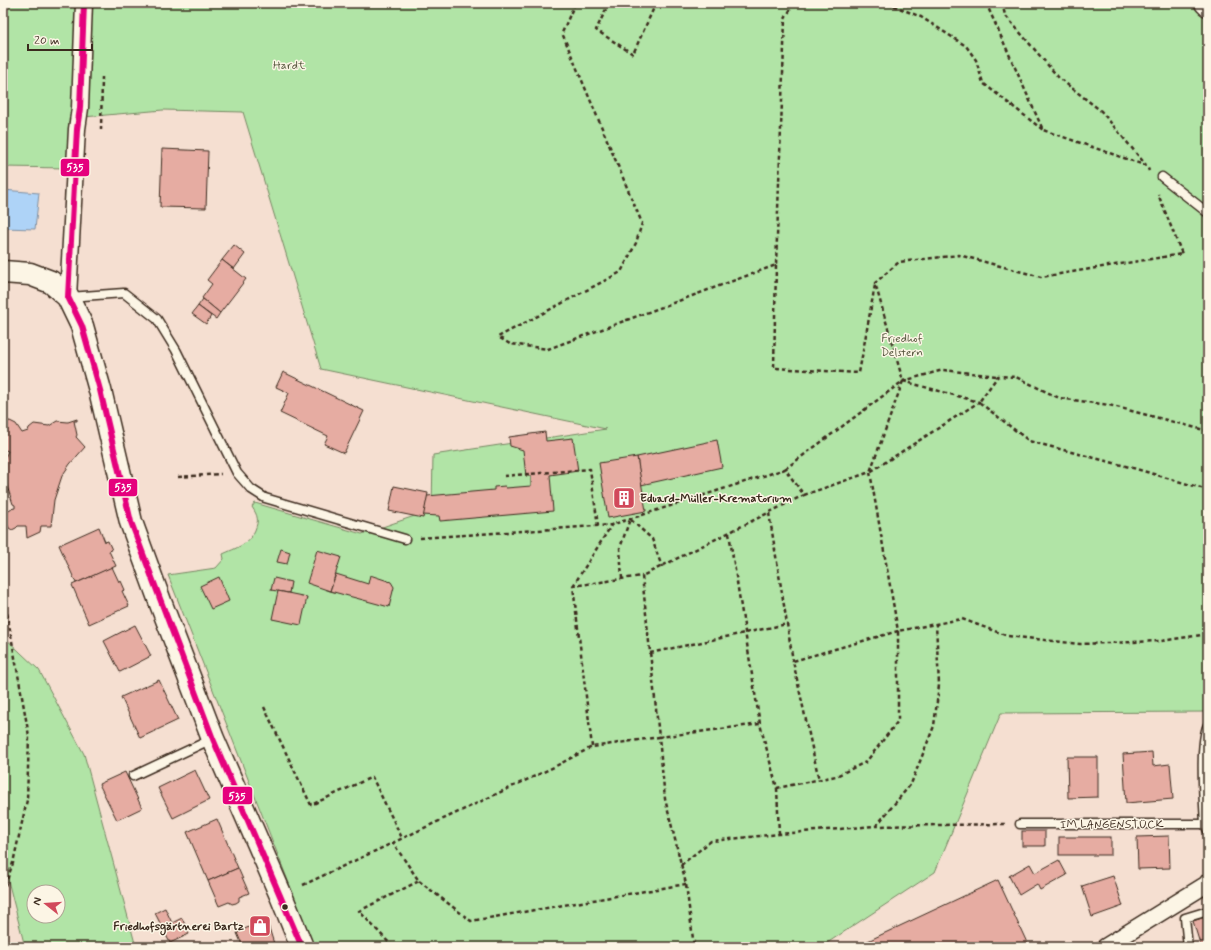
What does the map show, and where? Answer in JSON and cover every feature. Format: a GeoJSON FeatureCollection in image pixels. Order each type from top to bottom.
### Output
{"type":"FeatureCollection","features":[{"type":"Feature","properties":{"kind":"street"},"geometry":{"type":"LineString","coordinates":[[68,297],[77,129],[80,108],[84,3]]}},
{"type":"Feature","properties":{"kind":"street"},"geometry":{"type":"LineString","coordinates":[[3,272],[30,274],[51,282],[68,297],[82,326],[100,390],[131,522],[212,738],[302,947]]}},
{"type":"Feature","properties":{"kind":"street"},"geometry":{"type":"LineString","coordinates":[[1105,947],[1208,884],[1208,882]]}},
{"type":"Feature","properties":{"kind":"lane"},"geometry":{"type":"LineString","coordinates":[[1162,177],[1208,213]]}},
{"type":"Feature","properties":{"kind":"lane"},"geometry":{"type":"LineString","coordinates":[[68,297],[124,293],[157,319],[176,350],[237,473],[251,489],[266,498],[405,539]]}},
{"type":"Feature","properties":{"kind":"lane","name":"IM LANGENSTÜCK"},"geometry":{"type":"LineString","coordinates":[[1020,824],[1206,828],[1203,769],[1205,731],[1208,725]]}},
{"type":"Feature","properties":{"kind":"lane"},"geometry":{"type":"LineString","coordinates":[[133,776],[212,738]]}},
{"type":"Feature","properties":{"kind":"lane"},"geometry":{"type":"LineString","coordinates":[[1188,947],[1185,918],[1208,911]]}},
{"type":"Feature","properties":{"kind":"path"},"geometry":{"type":"LineString","coordinates":[[575,3],[562,33],[642,223],[636,244],[621,272],[498,338],[510,344],[548,349],[776,265]]}},
{"type":"Feature","properties":{"kind":"path"},"geometry":{"type":"LineString","coordinates":[[609,3],[596,30],[633,54],[656,3]]}},
{"type":"Feature","properties":{"kind":"path"},"geometry":{"type":"LineString","coordinates":[[794,3],[785,19],[776,265],[774,368],[859,372],[875,283],[899,262],[959,255],[1041,277],[1182,254],[1155,188]]}},
{"type":"Feature","properties":{"kind":"path"},"geometry":{"type":"LineString","coordinates":[[887,3],[921,17],[966,46],[976,60],[983,83],[1043,130],[1147,166],[1150,173]]}},
{"type":"Feature","properties":{"kind":"path"},"geometry":{"type":"LineString","coordinates":[[986,3],[1043,130]]}},
{"type":"Feature","properties":{"kind":"path"},"geometry":{"type":"LineString","coordinates":[[1002,3],[1005,15],[1059,78],[1100,111],[1147,166],[1162,177]]}},
{"type":"Feature","properties":{"kind":"path"},"geometry":{"type":"LineString","coordinates":[[777,788],[836,776],[866,762],[898,721],[898,631],[870,472],[903,381],[875,283]]}},
{"type":"Feature","properties":{"kind":"path"},"geometry":{"type":"LineString","coordinates":[[405,539],[611,525],[785,470],[903,381],[943,370],[1016,377],[1059,398],[1109,405],[1208,431]]}},
{"type":"Feature","properties":{"kind":"path"},"geometry":{"type":"LineString","coordinates":[[573,586],[642,576],[804,495],[870,472],[979,402],[998,376]]}},
{"type":"Feature","properties":{"kind":"path"},"geometry":{"type":"LineString","coordinates":[[903,381],[979,402],[1029,440],[1208,490]]}},
{"type":"Feature","properties":{"kind":"path"},"geometry":{"type":"LineString","coordinates":[[504,476],[590,469],[598,526]]}},
{"type":"Feature","properties":{"kind":"path"},"geometry":{"type":"LineString","coordinates":[[785,470],[804,495]]}},
{"type":"Feature","properties":{"kind":"path"},"geometry":{"type":"LineString","coordinates":[[178,477],[237,473]]}},
{"type":"Feature","properties":{"kind":"path"},"geometry":{"type":"LineString","coordinates":[[769,513],[793,661],[820,780]]}},
{"type":"Feature","properties":{"kind":"path"},"geometry":{"type":"LineString","coordinates":[[630,519],[652,539],[662,567]]}},
{"type":"Feature","properties":{"kind":"path"},"geometry":{"type":"LineString","coordinates":[[622,579],[620,548],[630,519]]}},
{"type":"Feature","properties":{"kind":"path"},"geometry":{"type":"LineString","coordinates":[[592,747],[573,586],[611,525]]}},
{"type":"Feature","properties":{"kind":"path"},"geometry":{"type":"LineString","coordinates":[[729,533],[744,633],[760,724],[777,788],[779,834]]}},
{"type":"Feature","properties":{"kind":"path"},"geometry":{"type":"LineString","coordinates":[[642,576],[665,799],[686,884],[694,947]]}},
{"type":"Feature","properties":{"kind":"path"},"geometry":{"type":"LineString","coordinates":[[3,600],[7,613],[29,736],[27,800],[13,863],[3,891]]}},
{"type":"Feature","properties":{"kind":"path"},"geometry":{"type":"LineString","coordinates":[[793,661],[898,631],[962,619],[1008,636],[1080,644],[1161,641],[1208,634]]}},
{"type":"Feature","properties":{"kind":"path"},"geometry":{"type":"LineString","coordinates":[[650,653],[787,624]]}},
{"type":"Feature","properties":{"kind":"path"},"geometry":{"type":"LineString","coordinates":[[875,826],[911,784],[934,726],[939,685],[936,624]]}},
{"type":"Feature","properties":{"kind":"path"},"geometry":{"type":"LineString","coordinates":[[264,707],[311,806],[372,778],[402,838]]}},
{"type":"Feature","properties":{"kind":"path"},"geometry":{"type":"LineString","coordinates":[[303,885],[554,767],[592,747],[760,724]]}},
{"type":"Feature","properties":{"kind":"path"},"geometry":{"type":"LineString","coordinates":[[681,865],[711,841],[875,826],[1020,824]]}},
{"type":"Feature","properties":{"kind":"path"},"geometry":{"type":"LineString","coordinates":[[393,843],[419,881],[471,921],[686,884]]}},
{"type":"Feature","properties":{"kind":"path"},"geometry":{"type":"LineString","coordinates":[[393,947],[359,911],[419,881]]}},
{"type":"Feature","properties":{"kind":"green space","name":"Friedhof Delstern"},"geometry":{"type":"Polygon","coordinates":[[[3,3],[1208,3],[1208,712],[1001,713],[935,872],[821,947],[314,947],[168,575],[216,568],[224,559],[223,554],[242,545],[253,535],[257,521],[257,516],[252,507],[255,503],[362,534],[432,510],[433,455],[606,429],[321,369],[243,112],[163,110],[72,118],[68,168],[3,167],[3,3]]]}},
{"type":"Feature","properties":{"kind":"green space"},"geometry":{"type":"Polygon","coordinates":[[[3,636],[39,670],[84,754],[136,947],[25,947],[4,865],[3,868],[3,636]]]}},
{"type":"Feature","properties":{"kind":"water"},"geometry":{"type":"Polygon","coordinates":[[[3,190],[39,193],[35,229],[3,228],[3,190]]]}},
{"type":"Feature","properties":{"kind":"building"},"geometry":{"type":"Polygon","coordinates":[[[162,149],[208,151],[206,208],[160,207],[162,149]]]}},
{"type":"Feature","properties":{"kind":"building"},"geometry":{"type":"Polygon","coordinates":[[[234,245],[245,254],[234,269],[222,260],[234,245]]]}},
{"type":"Feature","properties":{"kind":"building"},"geometry":{"type":"Polygon","coordinates":[[[222,260],[246,279],[220,313],[202,298],[212,284],[207,280],[222,260]]]}},
{"type":"Feature","properties":{"kind":"building"},"geometry":{"type":"Polygon","coordinates":[[[203,299],[220,313],[216,319],[198,306],[203,299]]]}},
{"type":"Feature","properties":{"kind":"building"},"geometry":{"type":"Polygon","coordinates":[[[198,306],[211,316],[206,324],[192,314],[198,306]]]}},
{"type":"Feature","properties":{"kind":"building"},"geometry":{"type":"Polygon","coordinates":[[[283,372],[364,411],[344,453],[324,444],[328,436],[280,413],[289,393],[276,387],[283,372]]]}},
{"type":"Feature","properties":{"kind":"building"},"geometry":{"type":"Polygon","coordinates":[[[77,419],[77,421],[74,421],[77,435],[76,437],[85,447],[62,476],[54,500],[51,526],[41,526],[40,532],[27,538],[26,526],[18,526],[12,530],[9,528],[6,520],[7,513],[10,509],[15,508],[15,505],[13,504],[3,474],[3,462],[8,451],[3,449],[3,422],[10,421],[16,424],[22,433],[28,431],[34,424],[49,426],[57,421],[68,422],[77,419]]]}},
{"type":"Feature","properties":{"kind":"building"},"geometry":{"type":"Polygon","coordinates":[[[545,432],[546,441],[573,438],[578,471],[550,475],[553,511],[440,521],[439,516],[423,515],[427,496],[494,490],[494,487],[505,486],[506,488],[531,486],[531,476],[526,476],[523,450],[510,446],[509,437],[545,432]]]}},
{"type":"Feature","properties":{"kind":"building"},"geometry":{"type":"Polygon","coordinates":[[[717,440],[722,467],[641,485],[637,457],[717,440]]]}},
{"type":"Feature","properties":{"kind":"building","name":"Eduard-Müller-Krematorium"},"geometry":{"type":"Polygon","coordinates":[[[637,457],[646,511],[608,518],[599,463],[637,457]]]}},
{"type":"Feature","properties":{"kind":"building"},"geometry":{"type":"Polygon","coordinates":[[[394,486],[428,493],[423,518],[389,511],[394,486]]]}},
{"type":"Feature","properties":{"kind":"building"},"geometry":{"type":"Polygon","coordinates":[[[99,527],[105,542],[108,541],[112,550],[109,551],[116,566],[76,583],[59,545],[99,527]]]}},
{"type":"Feature","properties":{"kind":"building"},"geometry":{"type":"Polygon","coordinates":[[[281,549],[290,552],[287,564],[277,562],[281,549]]]}},
{"type":"Feature","properties":{"kind":"building"},"geometry":{"type":"Polygon","coordinates":[[[317,550],[341,557],[330,591],[307,583],[317,550]]]}},
{"type":"Feature","properties":{"kind":"building"},"geometry":{"type":"Polygon","coordinates":[[[112,567],[119,582],[121,581],[125,590],[122,591],[129,606],[89,624],[72,585],[112,567]]]}},
{"type":"Feature","properties":{"kind":"building"},"geometry":{"type":"Polygon","coordinates":[[[336,574],[368,584],[370,575],[391,582],[394,587],[389,607],[330,591],[336,574]]]}},
{"type":"Feature","properties":{"kind":"building"},"geometry":{"type":"Polygon","coordinates":[[[219,577],[229,601],[211,609],[200,586],[219,577]]]}},
{"type":"Feature","properties":{"kind":"building"},"geometry":{"type":"Polygon","coordinates":[[[274,578],[291,582],[289,593],[271,590],[274,578]]]}},
{"type":"Feature","properties":{"kind":"building"},"geometry":{"type":"Polygon","coordinates":[[[278,591],[307,597],[301,625],[272,619],[278,591]]]}},
{"type":"Feature","properties":{"kind":"building"},"geometry":{"type":"Polygon","coordinates":[[[135,625],[151,656],[120,672],[104,641],[135,625]]]}},
{"type":"Feature","properties":{"kind":"building"},"geometry":{"type":"Polygon","coordinates":[[[159,680],[178,720],[140,738],[121,697],[159,680]]]}},
{"type":"Feature","properties":{"kind":"building"},"geometry":{"type":"Polygon","coordinates":[[[1152,752],[1153,766],[1170,764],[1173,799],[1126,803],[1123,754],[1152,752]]]}},
{"type":"Feature","properties":{"kind":"building"},"geometry":{"type":"Polygon","coordinates":[[[1067,757],[1098,757],[1098,797],[1068,798],[1067,757]]]}},
{"type":"Feature","properties":{"kind":"building"},"geometry":{"type":"Polygon","coordinates":[[[195,770],[209,800],[173,818],[158,788],[195,770]]]}},
{"type":"Feature","properties":{"kind":"building"},"geometry":{"type":"Polygon","coordinates":[[[125,772],[142,808],[117,820],[99,784],[125,772]]]}},
{"type":"Feature","properties":{"kind":"building"},"geometry":{"type":"Polygon","coordinates":[[[217,819],[238,868],[208,881],[187,832],[217,819]]]}},
{"type":"Feature","properties":{"kind":"building"},"geometry":{"type":"Polygon","coordinates":[[[1022,831],[1045,831],[1045,846],[1022,846],[1022,831]]]}},
{"type":"Feature","properties":{"kind":"building"},"geometry":{"type":"Polygon","coordinates":[[[1169,836],[1170,868],[1138,869],[1137,837],[1169,836]]]}},
{"type":"Feature","properties":{"kind":"building"},"geometry":{"type":"Polygon","coordinates":[[[1059,837],[1111,837],[1111,855],[1059,855],[1059,837]]]}},
{"type":"Feature","properties":{"kind":"building"},"geometry":{"type":"Polygon","coordinates":[[[1059,860],[1067,875],[1040,890],[1037,884],[1019,895],[1009,876],[1030,864],[1035,873],[1059,860]]]}},
{"type":"Feature","properties":{"kind":"building"},"geometry":{"type":"Polygon","coordinates":[[[238,868],[249,893],[239,897],[239,901],[236,903],[232,904],[229,902],[219,906],[208,881],[238,868]]]}},
{"type":"Feature","properties":{"kind":"building"},"geometry":{"type":"Polygon","coordinates":[[[1113,876],[1123,906],[1092,917],[1082,886],[1113,876]]]}},
{"type":"Feature","properties":{"kind":"building"},"geometry":{"type":"Polygon","coordinates":[[[998,880],[1029,947],[855,947],[998,880]]]}},
{"type":"Feature","properties":{"kind":"building"},"geometry":{"type":"Polygon","coordinates":[[[165,908],[172,923],[182,918],[189,934],[170,943],[155,913],[165,908]]]}},
{"type":"Feature","properties":{"kind":"building"},"geometry":{"type":"Polygon","coordinates":[[[1208,916],[1208,947],[1201,947],[1193,921],[1208,916]]]}},
{"type":"Feature","properties":{"kind":"building","name":"Friedhofsgärtnerei Bartz"},"geometry":{"type":"Polygon","coordinates":[[[266,918],[275,947],[243,947],[237,933],[266,918]]]}},
{"type":"Feature","properties":{"kind":"transit line","name":"535"},"geometry":{"type":"LineString","coordinates":[[84,3],[80,108],[77,129],[68,297],[82,326],[100,390],[131,522],[213,739],[302,947]]}},
{"type":"Feature","properties":{"kind":"place","name":"Eduard-Müller-Krematorium"},"geometry":{"type":"Point","coordinates":[624,498]}},
{"type":"Feature","properties":{"kind":"place","name":"Friedhofsgärtnerei Bartz"},"geometry":{"type":"Point","coordinates":[260,926]}},
{"type":"Feature","properties":{"kind":"park label","name":"Hardt"},"geometry":{"type":"Point","coordinates":[289,65]}}]}
